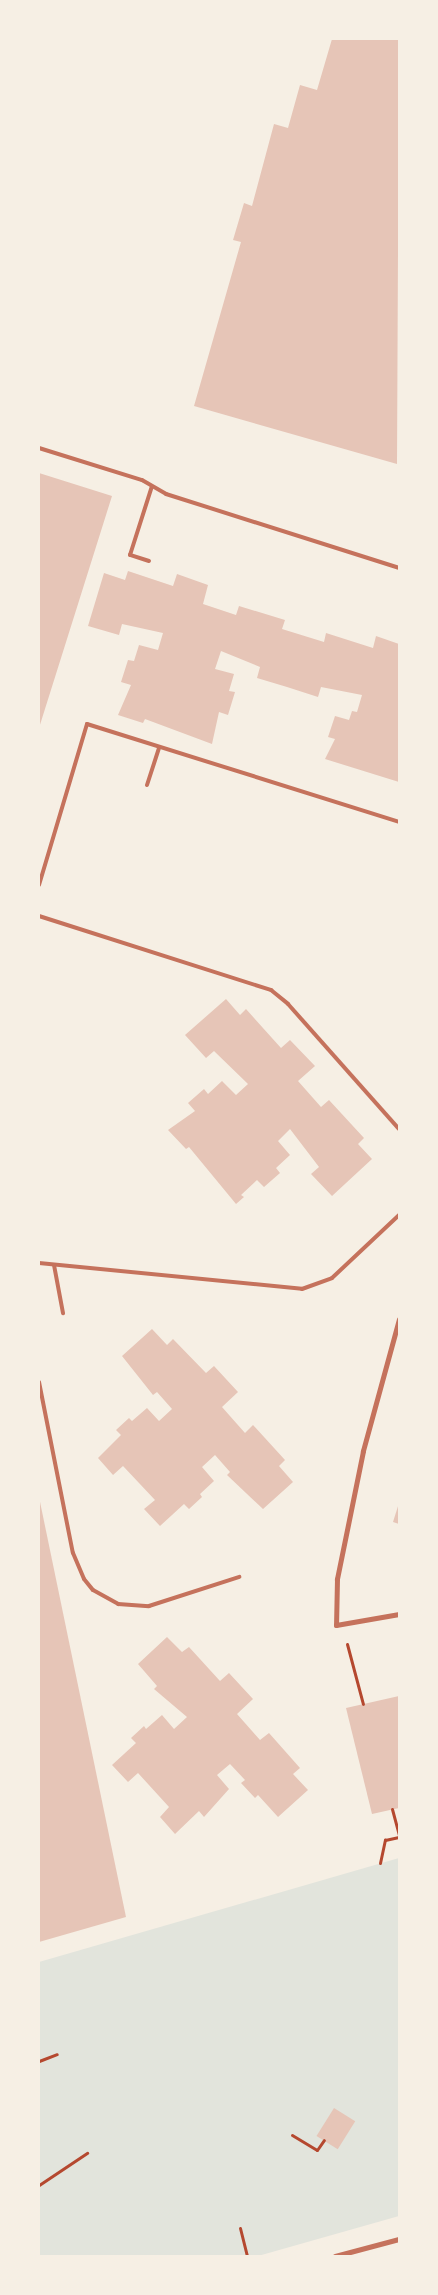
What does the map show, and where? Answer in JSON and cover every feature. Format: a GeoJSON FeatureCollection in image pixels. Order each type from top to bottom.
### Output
{"type":"FeatureCollection","features":[{"type":"Feature","properties":{"kind":"street"},"geometry":{"type":"LineString","coordinates":[[399,1319],[363,1451],[337,1579],[339,1624],[399,1614]]}},
{"type":"Feature","properties":{"kind":"street"},"geometry":{"type":"LineString","coordinates":[[335,2256],[399,2239]]}},
{"type":"Feature","properties":{"kind":"lane"},"geometry":{"type":"LineString","coordinates":[[39,448],[142,480],[166,494],[399,568]]}},
{"type":"Feature","properties":{"kind":"lane"},"geometry":{"type":"LineString","coordinates":[[149,562],[130,555],[152,486]]}},
{"type":"Feature","properties":{"kind":"lane"},"geometry":{"type":"LineString","coordinates":[[39,885],[87,724],[399,822]]}},
{"type":"Feature","properties":{"kind":"lane"},"geometry":{"type":"LineString","coordinates":[[147,785],[159,747]]}},
{"type":"Feature","properties":{"kind":"lane"},"geometry":{"type":"LineString","coordinates":[[39,916],[271,990],[288,1004],[399,1129]]}},
{"type":"Feature","properties":{"kind":"lane"},"geometry":{"type":"LineString","coordinates":[[39,1264],[302,1289],[332,1278],[399,1215]]}},
{"type":"Feature","properties":{"kind":"lane"},"geometry":{"type":"LineString","coordinates":[[54,1265],[64,1313]]}},
{"type":"Feature","properties":{"kind":"lane"},"geometry":{"type":"LineString","coordinates":[[39,1382],[73,1553],[84,1579],[93,1590],[118,1604],[148,1606],[239,1578]]}},
{"type":"Feature","properties":{"kind":"path"},"geometry":{"type":"LineString","coordinates":[[339,1624],[363,1704]]}},
{"type":"Feature","properties":{"kind":"path"},"geometry":{"type":"LineString","coordinates":[[380,1863],[385,1840],[399,1836],[392,1810]]}},
{"type":"Feature","properties":{"kind":"path"},"geometry":{"type":"LineString","coordinates":[[39,2061],[57,2054]]}},
{"type":"Feature","properties":{"kind":"path"},"geometry":{"type":"LineString","coordinates":[[292,2135],[317,2150],[324,2140]]}},
{"type":"Feature","properties":{"kind":"path"},"geometry":{"type":"LineString","coordinates":[[39,2185],[87,2153]]}},
{"type":"Feature","properties":{"kind":"path"},"geometry":{"type":"LineString","coordinates":[[240,2228],[247,2256]]}},
{"type":"Feature","properties":{"kind":"shaded area"},"geometry":{"type":"Polygon","coordinates":[[[399,1858],[399,2216],[258,2256],[39,2256],[39,1962],[399,1858]]]}},
{"type":"Feature","properties":{"kind":"building"},"geometry":{"type":"Polygon","coordinates":[[[332,39],[399,39],[397,464],[194,406],[241,242],[233,240],[244,203],[252,206],[274,124],[288,128],[300,85],[317,90],[332,39]]]}},
{"type":"Feature","properties":{"kind":"building"},"geometry":{"type":"Polygon","coordinates":[[[39,473],[112,496],[39,728],[40,548],[39,473]]]}},
{"type":"Feature","properties":{"kind":"building"},"geometry":{"type":"Polygon","coordinates":[[[128,571],[173,586],[177,574],[208,585],[203,604],[236,615],[239,606],[285,620],[282,629],[324,642],[326,633],[373,648],[376,636],[399,644],[399,782],[325,759],[335,739],[328,737],[335,716],[349,720],[352,711],[357,712],[362,695],[321,687],[318,697],[257,678],[260,667],[221,651],[215,669],[234,674],[229,691],[235,692],[228,715],[219,712],[212,744],[145,719],[143,723],[118,715],[131,685],[121,682],[128,660],[134,661],[139,645],[158,650],[163,633],[122,624],[119,635],[88,626],[104,573],[125,580],[128,571]]]}},
{"type":"Feature","properties":{"kind":"building"},"geometry":{"type":"Polygon","coordinates":[[[226,999],[240,1015],[246,1009],[281,1048],[290,1040],[315,1066],[298,1081],[321,1107],[329,1100],[364,1138],[358,1144],[372,1159],[332,1196],[311,1174],[319,1167],[290,1129],[278,1141],[290,1155],[276,1168],[280,1173],[264,1187],[257,1180],[241,1195],[244,1197],[236,1204],[189,1147],[186,1149],[168,1130],[195,1111],[188,1103],[204,1089],[208,1094],[222,1081],[236,1095],[248,1084],[214,1051],[206,1058],[185,1035],[226,999]]]}},
{"type":"Feature","properties":{"kind":"building"},"geometry":{"type":"Polygon","coordinates":[[[152,1329],[167,1345],[173,1339],[206,1373],[214,1366],[238,1392],[222,1407],[245,1433],[253,1425],[285,1460],[279,1466],[293,1482],[263,1509],[227,1475],[230,1472],[215,1455],[202,1467],[214,1481],[200,1494],[202,1497],[189,1509],[184,1504],[160,1526],[144,1509],[155,1500],[123,1466],[113,1475],[98,1458],[121,1435],[116,1430],[129,1418],[132,1421],[147,1408],[159,1421],[172,1409],[157,1392],[153,1395],[122,1356],[152,1329]]]}},
{"type":"Feature","properties":{"kind":"building"},"geometry":{"type":"Polygon","coordinates":[[[39,1497],[126,1917],[39,1942],[39,1497]]]}},
{"type":"Feature","properties":{"kind":"building"},"geometry":{"type":"Polygon","coordinates":[[[399,1503],[399,1524],[393,1522],[399,1503]]]}},
{"type":"Feature","properties":{"kind":"building"},"geometry":{"type":"Polygon","coordinates":[[[167,1637],[182,1652],[189,1647],[220,1681],[229,1673],[253,1699],[237,1714],[260,1740],[269,1733],[300,1768],[293,1774],[308,1790],[278,1817],[258,1795],[255,1798],[241,1783],[245,1780],[230,1764],[217,1775],[229,1789],[204,1817],[199,1811],[175,1834],[160,1817],[169,1807],[138,1773],[128,1782],[112,1765],[136,1743],[131,1738],[144,1726],[146,1729],[162,1715],[174,1729],[187,1717],[154,1689],[157,1686],[138,1664],[167,1637]]]}},
{"type":"Feature","properties":{"kind":"building"},"geometry":{"type":"Polygon","coordinates":[[[399,1696],[399,1808],[372,1814],[346,1708],[399,1696]]]}},
{"type":"Feature","properties":{"kind":"building"},"geometry":{"type":"Polygon","coordinates":[[[334,2108],[355,2121],[338,2149],[317,2136],[334,2108]]]}}]}
